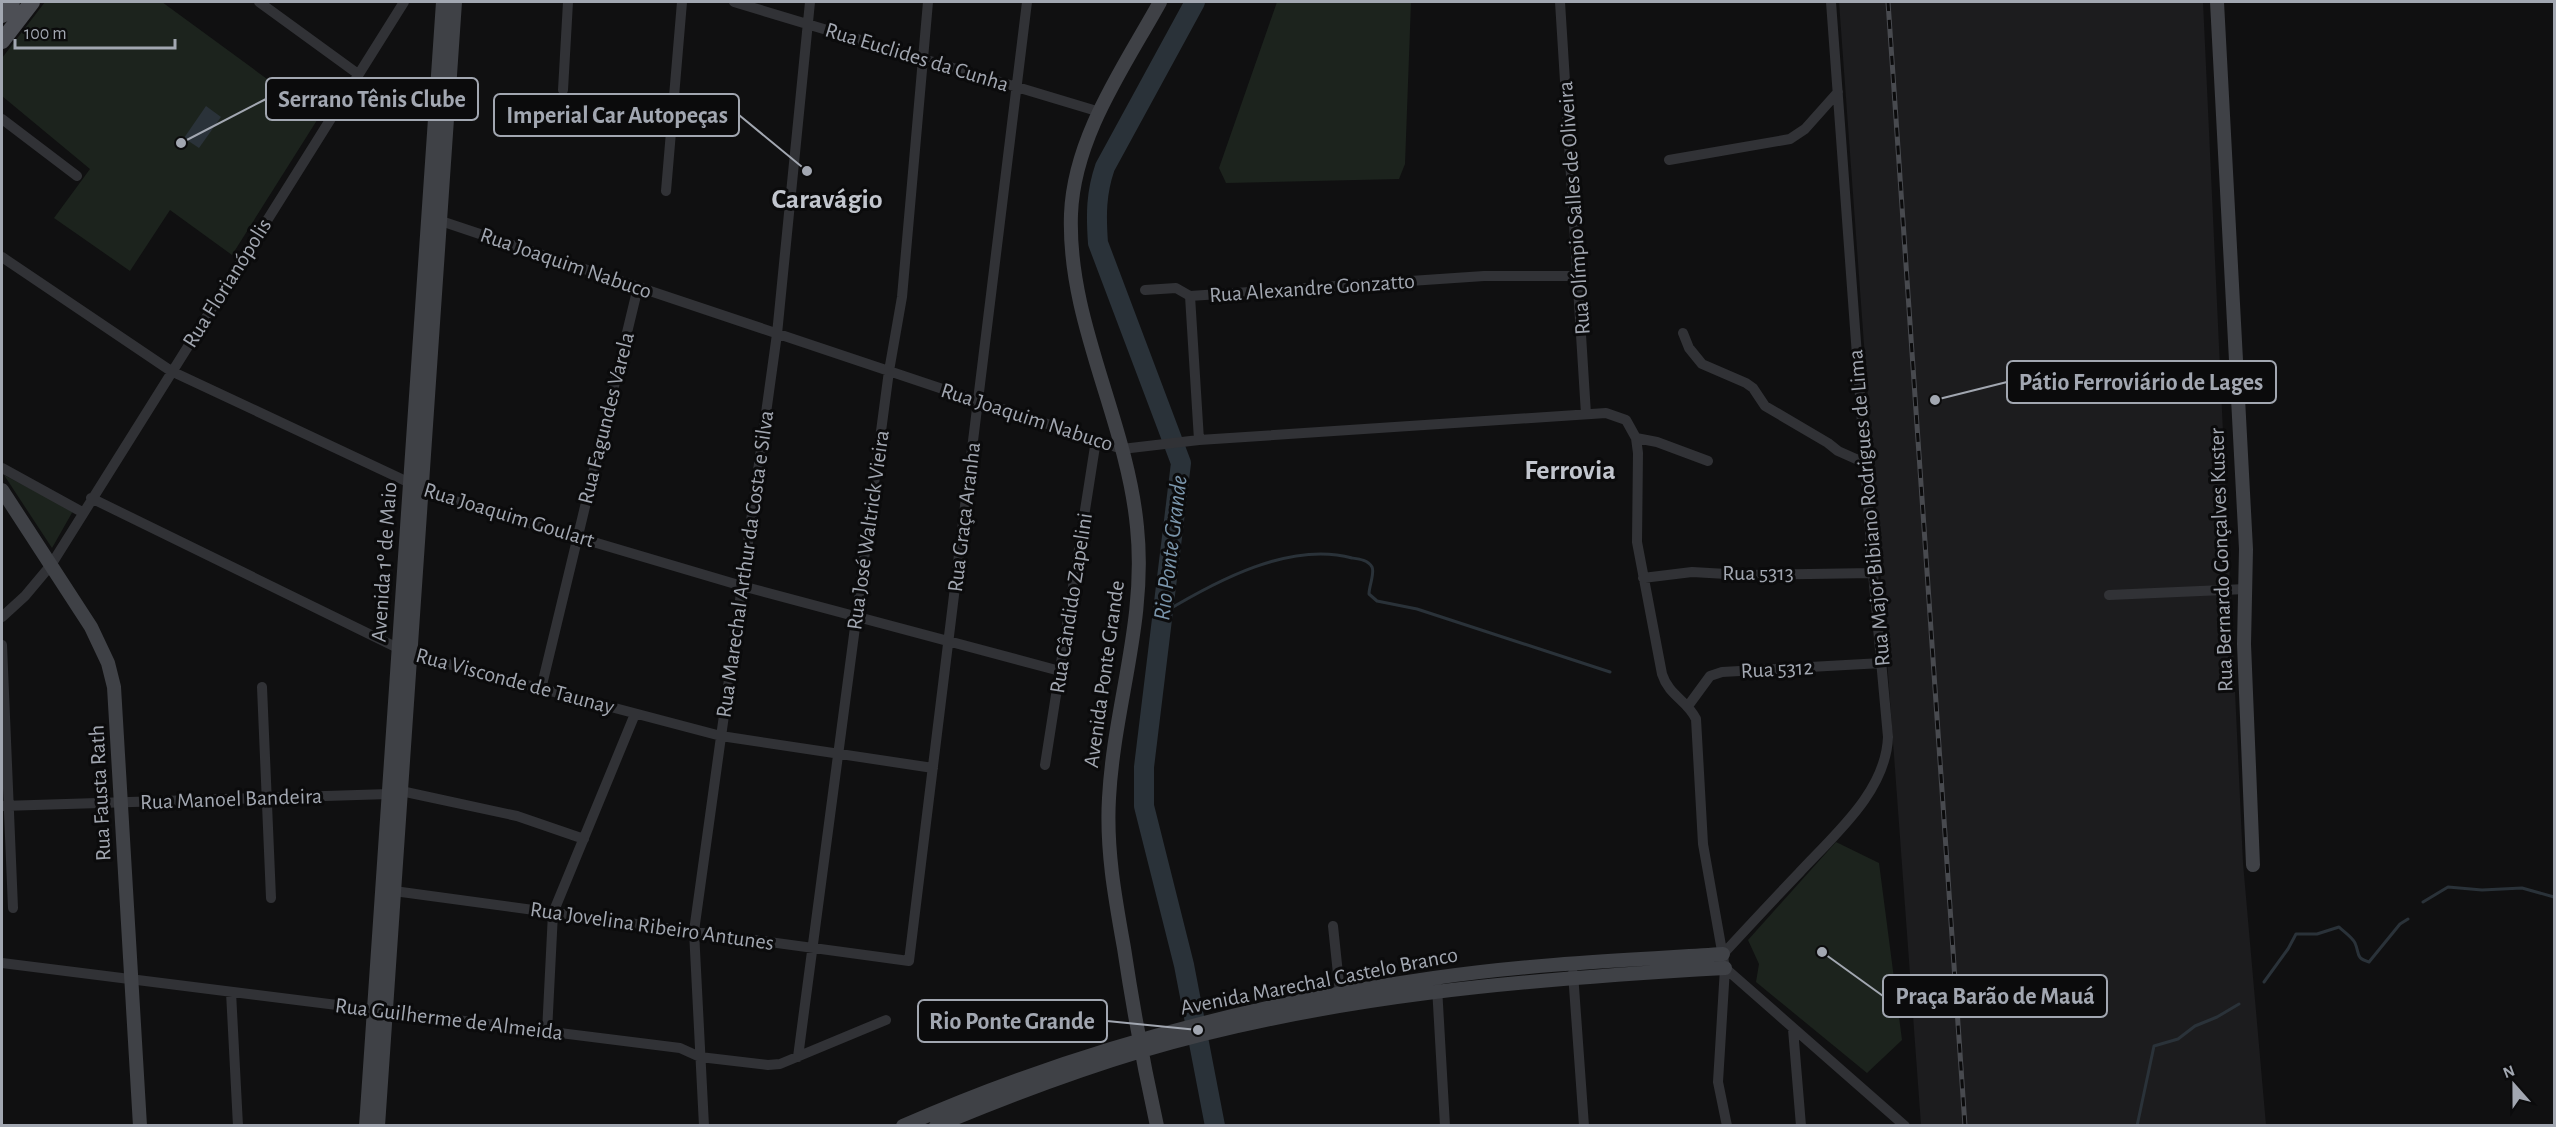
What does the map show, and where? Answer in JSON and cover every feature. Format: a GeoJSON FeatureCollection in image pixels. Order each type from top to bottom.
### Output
{"type":"FeatureCollection","features":[{"type":"Feature","properties":{"kind":"main road"},"geometry":{"type":"LineString","coordinates":[[2,15],[12,2]]}},
{"type":"Feature","properties":{"kind":"main road"},"geometry":{"type":"LineString","coordinates":[[2,41],[32,2]]}},
{"type":"Feature","properties":{"kind":"street"},"geometry":{"type":"LineString","coordinates":[[259,2],[358,74]]}},
{"type":"Feature","properties":{"kind":"street","name":"Rua Florianópolis"},"geometry":{"type":"LineString","coordinates":[[2,617],[25,596],[51,565],[82,512],[404,2]]}},
{"type":"Feature","properties":{"kind":"street","name":"Avenida 1º de Maio"},"geometry":{"type":"LineString","coordinates":[[434,219],[443,2]]}},
{"type":"Feature","properties":{"kind":"street","name":"Avenida 1º de Maio"},"geometry":{"type":"LineString","coordinates":[[378,1125],[380,1011],[434,219],[454,2]]}},
{"type":"Feature","properties":{"kind":"street"},"geometry":{"type":"LineString","coordinates":[[563,90],[568,2]]}},
{"type":"Feature","properties":{"kind":"street"},"geometry":{"type":"LineString","coordinates":[[666,191],[682,2]]}},
{"type":"Feature","properties":{"kind":"street","name":"Rua Euclides da Cunha"},"geometry":{"type":"LineString","coordinates":[[734,2],[1100,112]]}},
{"type":"Feature","properties":{"kind":"street","name":"Rua Marechal Arthur da Costa e Silva"},"geometry":{"type":"LineString","coordinates":[[704,1125],[694,931],[777,334],[810,2]]}},
{"type":"Feature","properties":{"kind":"street","name":"Rua José Waltrick Vieira"},"geometry":{"type":"LineString","coordinates":[[798,1057],[889,371],[902,297],[928,2]]}},
{"type":"Feature","properties":{"kind":"street","name":"Rua Graça Aranha"},"geometry":{"type":"LineString","coordinates":[[909,961],[1027,2]]}},
{"type":"Feature","properties":{"kind":"street","name":"Avenida Ponte Grande"},"geometry":{"type":"LineString","coordinates":[[1157,1125],[1140,1045],[1112,875],[1109,836],[1112,764],[1135,629],[1141,570],[1137,524],[1122,449],[1078,292],[1072,249],[1071,214],[1076,176],[1085,146],[1100,112],[1160,2]]}},
{"type":"Feature","properties":{"kind":"street","name":"Rua Olímpio Salles de Oliveira"},"geometry":{"type":"LineString","coordinates":[[1560,2],[1586,414]]}},
{"type":"Feature","properties":{"kind":"street","name":"Rua Major Bibiano Rodrigues de Lima"},"geometry":{"type":"LineString","coordinates":[[1723,954],[1849,818],[1877,779],[1887,754],[1888,737],[1831,2]]}},
{"type":"Feature","properties":{"kind":"street","name":"Rua Bernardo Gonçalves Kuster"},"geometry":{"type":"LineString","coordinates":[[2217,2],[2246,549],[2244,644],[2253,865]]}},
{"type":"Feature","properties":{"kind":"street"},"geometry":{"type":"LineString","coordinates":[[1669,160],[1790,139],[1805,129],[1838,92]]}},
{"type":"Feature","properties":{"kind":"street"},"geometry":{"type":"LineString","coordinates":[[2,119],[77,176]]}},
{"type":"Feature","properties":{"kind":"street","name":"Rua Joaquim Nabuco"},"geometry":{"type":"LineString","coordinates":[[434,219],[1122,449],[1199,440],[1586,414],[1616,415],[1626,420],[1636,438]]}},
{"type":"Feature","properties":{"kind":"street","name":"Rua Joaquim Goulart"},"geometry":{"type":"LineString","coordinates":[[2,257],[171,371],[416,487],[742,586],[1060,671]]}},
{"type":"Feature","properties":{"kind":"street","name":"Rua Alexandre Gonzatto"},"geometry":{"type":"LineString","coordinates":[[1199,440],[1190,296],[1484,276],[1579,276]]}},
{"type":"Feature","properties":{"kind":"street","name":"Rua Fagundes Varela"},"geometry":{"type":"LineString","coordinates":[[540,689],[638,287]]}},
{"type":"Feature","properties":{"kind":"street"},"geometry":{"type":"LineString","coordinates":[[1145,290],[1176,288],[1190,296]]}},
{"type":"Feature","properties":{"kind":"street"},"geometry":{"type":"LineString","coordinates":[[1683,333],[1689,348],[1702,364],[1746,383],[1753,388],[1765,406],[1838,451],[1856,459],[1865,460]]}},
{"type":"Feature","properties":{"kind":"street"},"geometry":{"type":"LineString","coordinates":[[1708,461],[1666,445],[1636,438],[1638,453],[1637,542],[1665,684],[1688,706],[1695,719],[1703,844],[1725,968],[1718,1082],[1727,1125]]}},
{"type":"Feature","properties":{"kind":"street","name":"Rua Cândido Zapelini"},"geometry":{"type":"LineString","coordinates":[[1045,765],[1096,440]]}},
{"type":"Feature","properties":{"kind":"street"},"geometry":{"type":"LineString","coordinates":[[2,468],[82,512]]}},
{"type":"Feature","properties":{"kind":"street","name":"Rua Fausta Rath"},"geometry":{"type":"LineString","coordinates":[[2,490],[91,627],[108,663],[117,714],[140,1125]]}},
{"type":"Feature","properties":{"kind":"street","name":"Rua Visconde de Taunay"},"geometry":{"type":"LineString","coordinates":[[91,498],[405,652],[721,736],[933,768]]}},
{"type":"Feature","properties":{"kind":"street","name":"Rua 5313"},"geometry":{"type":"LineString","coordinates":[[1643,578],[1692,572],[1874,573]]}},
{"type":"Feature","properties":{"kind":"street"},"geometry":{"type":"LineString","coordinates":[[2109,596],[2246,589]]}},
{"type":"Feature","properties":{"kind":"street"},"geometry":{"type":"LineString","coordinates":[[2,645],[5,806],[13,908]]}},
{"type":"Feature","properties":{"kind":"street","name":"Rua 5312"},"geometry":{"type":"LineString","coordinates":[[1688,706],[1702,683],[1710,676],[1722,672],[1882,663]]}},
{"type":"Feature","properties":{"kind":"street"},"geometry":{"type":"LineString","coordinates":[[262,687],[271,898]]}},
{"type":"Feature","properties":{"kind":"street"},"geometry":{"type":"LineString","coordinates":[[547,1032],[554,913],[635,714]]}},
{"type":"Feature","properties":{"kind":"street","name":"Avenida 1º de Maio"},"geometry":{"type":"LineString","coordinates":[[366,1125],[394,891],[395,793]]}},
{"type":"Feature","properties":{"kind":"street","name":"Rua Manoel Bandeira"},"geometry":{"type":"LineString","coordinates":[[5,806],[395,793],[518,816],[584,839]]}},
{"type":"Feature","properties":{"kind":"street","name":"Rua Jovelina Ribeiro Antunes"},"geometry":{"type":"LineString","coordinates":[[394,891],[909,961]]}},
{"type":"Feature","properties":{"kind":"street"},"geometry":{"type":"LineString","coordinates":[[1333,926],[1340,993]]}},
{"type":"Feature","properties":{"kind":"street","name":"Avenida Marechal Castelo Branco"},"geometry":{"type":"LineString","coordinates":[[903,1125],[1051,1068],[1340,993],[1723,954]]}},
{"type":"Feature","properties":{"kind":"street","name":"Rua Guilherme de Almeida"},"geometry":{"type":"LineString","coordinates":[[2,963],[680,1048],[700,1057],[768,1065],[780,1064],[886,1020]]}},
{"type":"Feature","properties":{"kind":"street"},"geometry":{"type":"LineString","coordinates":[[1725,968],[1905,1125]]}},
{"type":"Feature","properties":{"kind":"street","name":"Avenida Marechal Castelo Branco"},"geometry":{"type":"LineString","coordinates":[[1573,971],[1725,968]]}},
{"type":"Feature","properties":{"kind":"street"},"geometry":{"type":"LineString","coordinates":[[1573,971],[1584,1125]]}},
{"type":"Feature","properties":{"kind":"street"},"geometry":{"type":"LineString","coordinates":[[1437,984],[1445,1125]]}},
{"type":"Feature","properties":{"kind":"street","name":"Avenida Marechal Castelo Branco"},"geometry":{"type":"LineString","coordinates":[[1210,1027],[1328,1009],[1437,984]]}},
{"type":"Feature","properties":{"kind":"street"},"geometry":{"type":"LineString","coordinates":[[231,992],[238,1125]]}},
{"type":"Feature","properties":{"kind":"street"},"geometry":{"type":"LineString","coordinates":[[1793,1029],[1801,1125]]}},
{"type":"Feature","properties":{"kind":"street","name":"Avenida Marechal Castelo Branco"},"geometry":{"type":"LineString","coordinates":[[936,1125],[956,1121],[1140,1045]]}},
{"type":"Feature","properties":{"kind":"street"},"geometry":{"type":"LineString","coordinates":[[956,1121],[960,1102]]}},
{"type":"Feature","properties":{"kind":"shaded area"},"geometry":{"type":"Polygon","coordinates":[[[45,2],[162,2],[319,117],[232,255],[170,210],[130,271],[54,218],[90,169],[2,96],[2,58],[45,2]]]}},
{"type":"Feature","properties":{"kind":"shaded area"},"geometry":{"type":"Polygon","coordinates":[[[1277,2],[1411,2],[1405,164],[1399,179],[1226,183],[1219,168],[1277,2]]]}},
{"type":"Feature","properties":{"kind":"shaded area"},"geometry":{"type":"Polygon","coordinates":[[[1839,2],[2203,2],[2243,863],[2266,1125],[1921,1125],[1839,2]]]}},
{"type":"Feature","properties":{"kind":"shaded area"},"geometry":{"type":"Polygon","coordinates":[[[206,106],[221,117],[199,148],[184,138],[206,106]]]}},
{"type":"Feature","properties":{"kind":"shaded area"},"geometry":{"type":"Polygon","coordinates":[[[4,475],[73,511],[52,548],[4,475]]]}},
{"type":"Feature","properties":{"kind":"shaded area"},"geometry":{"type":"Polygon","coordinates":[[[1836,842],[1879,863],[1902,1040],[1867,1073],[1756,982],[1759,964],[1748,940],[1836,842]]]}},
{"type":"Feature","properties":{"kind":"waterway","name":"Rio Ponte Grande"},"geometry":{"type":"LineString","coordinates":[[1195,2],[1105,167],[1098,195],[1097,223],[1098,243],[1181,463],[1144,767],[1144,806],[1184,965],[1215,1126]]}},
{"type":"Feature","properties":{"kind":"waterway"},"geometry":{"type":"LineString","coordinates":[[1163,613],[1206,589],[1254,567],[1279,559],[1328,554],[1366,561],[1372,567],[1373,573],[1369,594],[1377,601],[1417,609],[1610,672]]}},
{"type":"Feature","properties":{"kind":"waterway"},"geometry":{"type":"LineString","coordinates":[[2423,902],[2448,887],[2482,890],[2522,888],[2554,897]]}},
{"type":"Feature","properties":{"kind":"waterway"},"geometry":{"type":"LineString","coordinates":[[2264,982],[2296,934],[2317,934],[2339,927],[2354,941],[2360,957],[2369,962],[2400,924],[2408,919]]}},
{"type":"Feature","properties":{"kind":"waterway"},"geometry":{"type":"LineString","coordinates":[[2137,1126],[2154,1046],[2178,1039],[2195,1026],[2239,1004]]}},
{"type":"Feature","properties":{"kind":"railway"},"geometry":{"type":"LineString","coordinates":[[1888,2],[1965,1126]]}},
{"type":"Feature","properties":{"kind":"place","name":"Serrano Tênis Clube"},"geometry":{"type":"Point","coordinates":[181,143]}},
{"type":"Feature","properties":{"kind":"place","name":"Imperial Car Autopeças"},"geometry":{"type":"Point","coordinates":[807,171]}},
{"type":"Feature","properties":{"kind":"place","name":"Pátio Ferroviário de Lages"},"geometry":{"type":"Point","coordinates":[1935,400]}},
{"type":"Feature","properties":{"kind":"place","name":"Praça Barão de Mauá"},"geometry":{"type":"Point","coordinates":[1822,952]}},
{"type":"Feature","properties":{"kind":"place","name":"Rio Ponte Grande"},"geometry":{"type":"Point","coordinates":[1198,1030]}},
{"type":"Feature","properties":{"kind":"district","name":"Caravágio"},"geometry":{"type":"Point","coordinates":[827,200]}},
{"type":"Feature","properties":{"kind":"district","name":"Ferrovia"},"geometry":{"type":"Point","coordinates":[1570,471]}}]}
